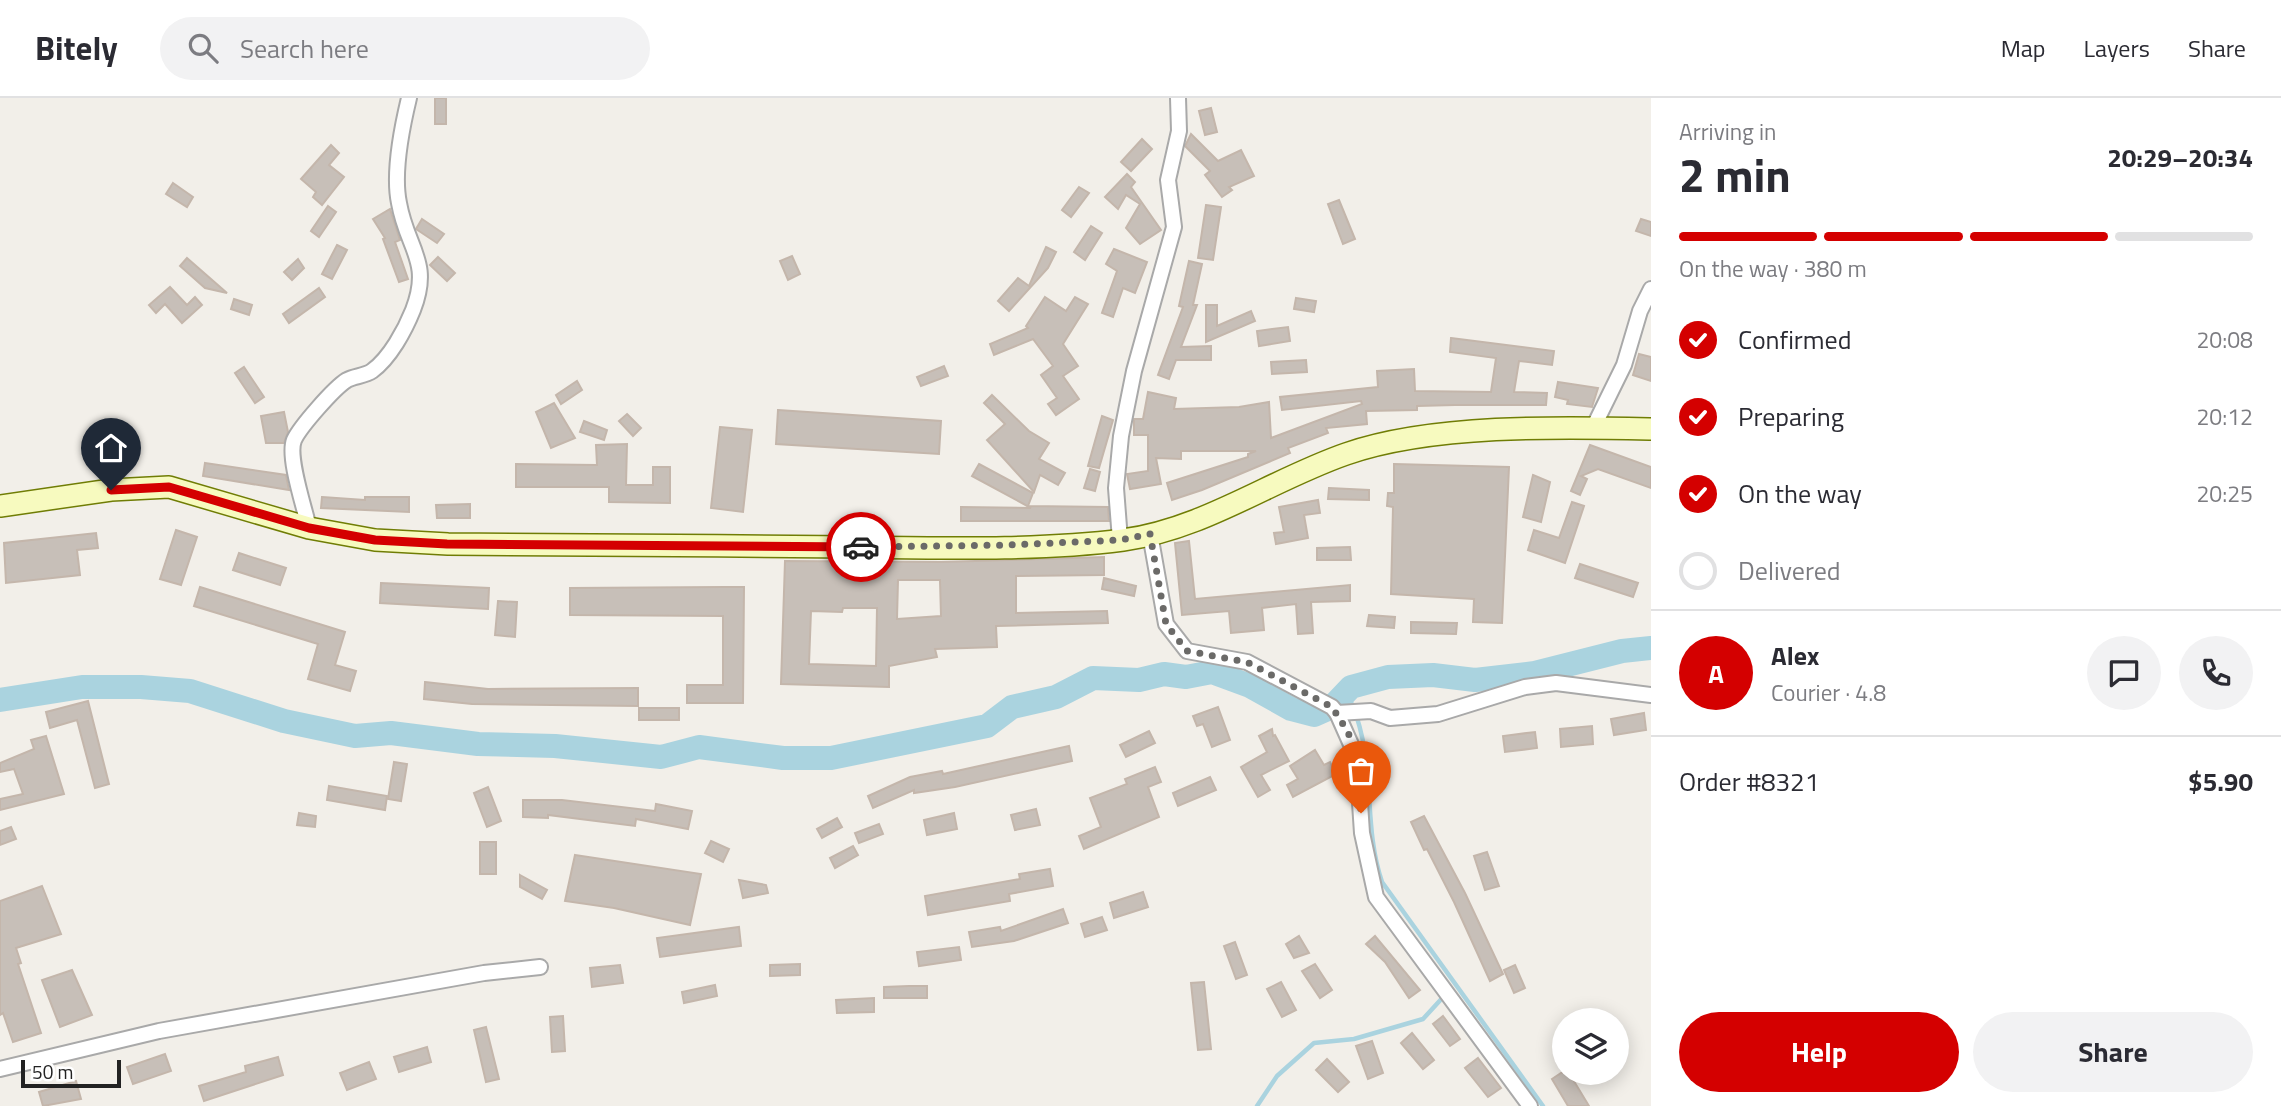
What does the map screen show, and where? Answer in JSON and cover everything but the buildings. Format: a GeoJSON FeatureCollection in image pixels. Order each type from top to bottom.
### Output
{"type":"FeatureCollection","features":[{"type":"Feature","properties":{"kind":"street"},"geometry":{"type":"LineString","coordinates":[[309,528],[295,466],[294,440],[330,394],[348,380],[371,371],[392,348],[412,313],[422,285],[418,259],[398,201],[403,122],[409,98]]}},
{"type":"Feature","properties":{"kind":"street"},"geometry":{"type":"LineString","coordinates":[[1178,98],[1179,131],[1168,180],[1174,227],[1135,371],[1121,436],[1116,488],[1166,624],[1187,651],[1247,662],[1332,707],[1337,713],[1357,758],[1362,833],[1376,897],[1530,1106]]}},
{"type":"Feature","properties":{"kind":"street"},"geometry":{"type":"LineString","coordinates":[[1593,428],[1624,365],[1640,311],[1651,289]]}},
{"type":"Feature","properties":{"kind":"street"},"geometry":{"type":"LineString","coordinates":[[0,506],[111,490],[169,487],[309,528],[375,540],[447,544],[904,547],[1135,537],[1214,514],[1308,470],[1383,443],[1437,435],[1593,428],[1651,429]]}},
{"type":"Feature","properties":{"kind":"street"},"geometry":{"type":"LineString","coordinates":[[1337,713],[1371,711],[1390,718],[1438,714],[1525,687],[1556,683],[1651,695]]}},
{"type":"Feature","properties":{"kind":"street"},"geometry":{"type":"LineString","coordinates":[[0,1069],[159,1031],[484,973],[540,967]]}},
{"type":"Feature","properties":{"kind":"waterway"},"geometry":{"type":"LineString","coordinates":[[0,700],[82,687],[141,687],[190,691],[284,721],[355,736],[391,733],[478,744],[555,746],[661,757],[699,747],[783,758],[831,758],[987,726],[1012,707],[1056,697],[1093,678],[1139,680],[1164,674],[1186,677],[1212,672],[1250,686],[1291,709],[1314,715],[1332,707],[1351,687],[1388,677],[1433,675],[1475,680],[1535,673],[1622,651],[1651,648]]}},
{"type":"Feature","properties":{"kind":"waterway"},"geometry":{"type":"LineString","coordinates":[[1338,701],[1352,704],[1360,727],[1367,772],[1372,838],[1382,882],[1543,1106]]}},
{"type":"Feature","properties":{"kind":"waterway"},"geometry":{"type":"LineString","coordinates":[[1257,1106],[1277,1076],[1314,1043],[1354,1039],[1423,1019],[1445,995]]}},
{"type":"Feature","properties":{"kind":"way so far"},"geometry":{"type":"LineString","coordinates":[[861,547],[1009,545],[1120,540],[1150,534],[1166,624],[1187,651],[1247,662],[1332,707],[1348,732],[1357,758],[1361,813]]}},
{"type":"Feature","properties":{"kind":"route"},"geometry":{"type":"LineString","coordinates":[[111,490],[169,487],[309,528],[375,540],[447,544],[861,547]]}}]}
